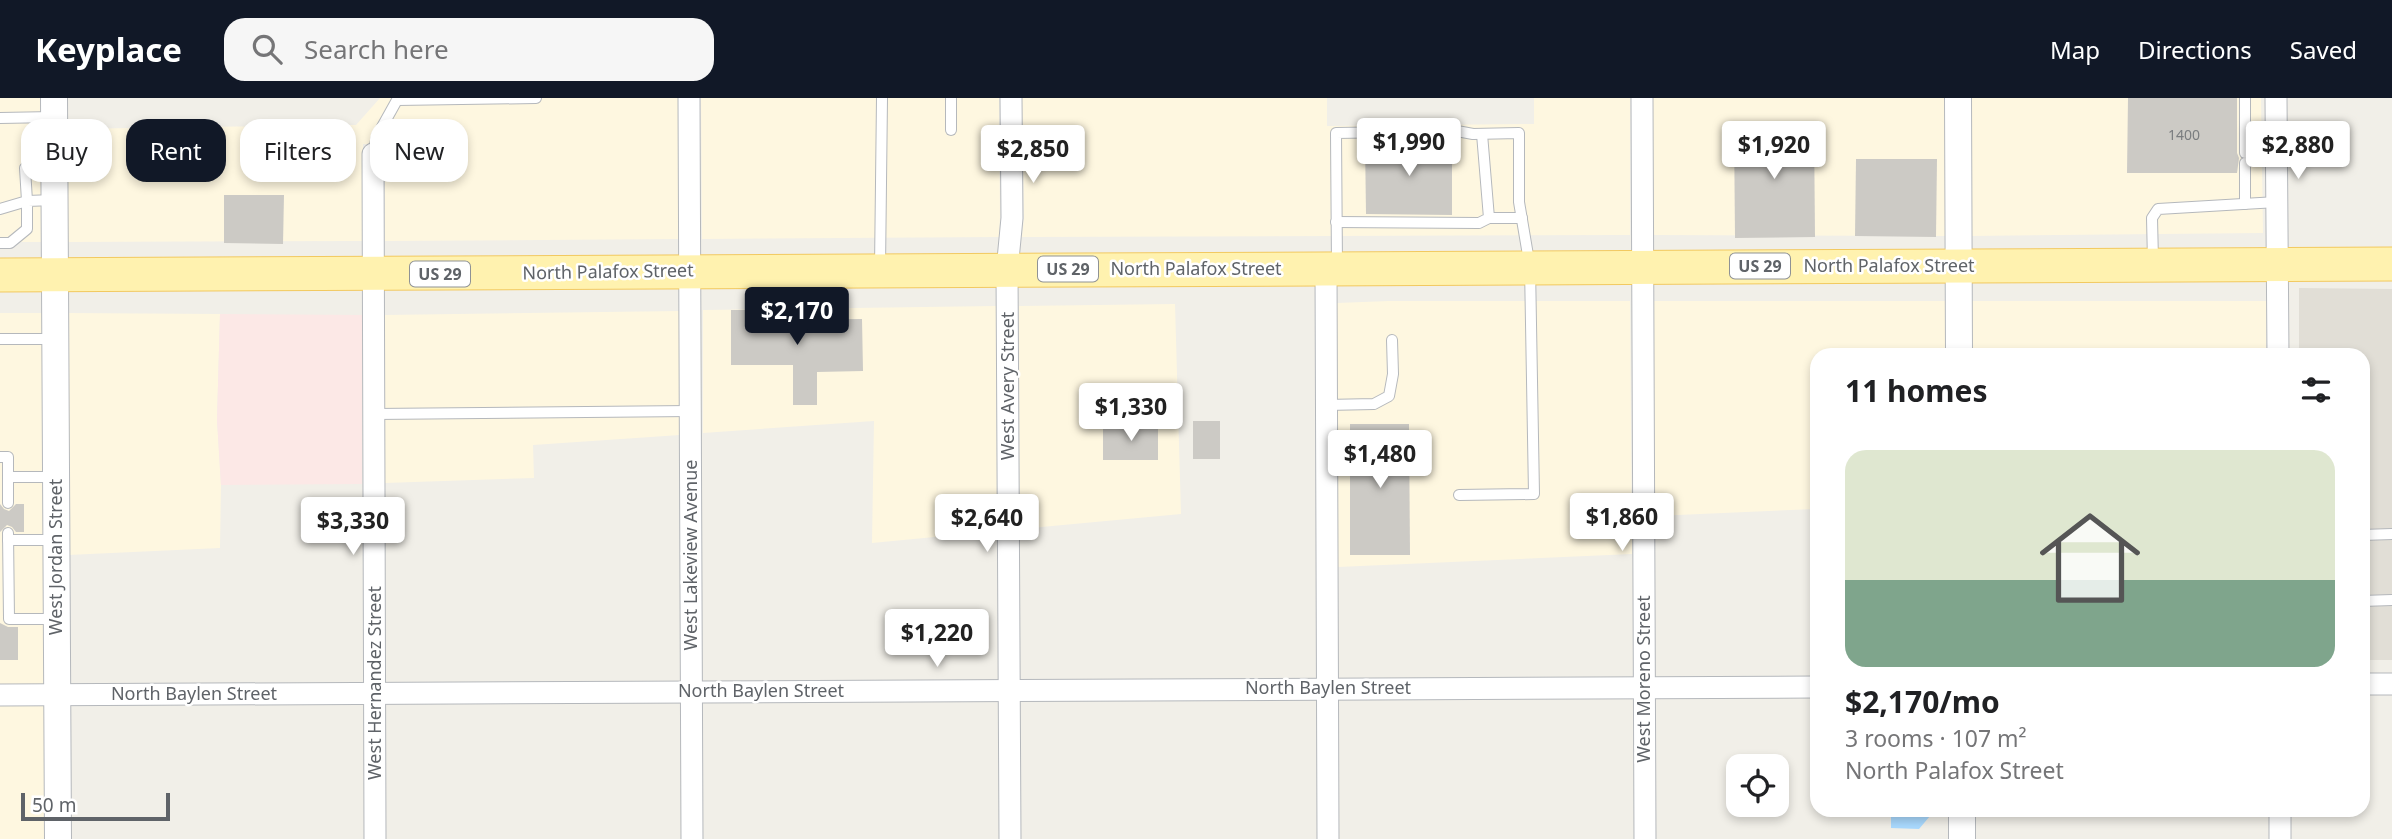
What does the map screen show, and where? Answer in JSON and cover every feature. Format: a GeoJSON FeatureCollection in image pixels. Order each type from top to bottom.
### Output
{"type":"FeatureCollection","features":[{"type":"Feature","properties":{"kind":"main road","name":"North Palafox Street"},"geometry":{"type":"LineString","coordinates":[[0,275],[2392,264]]}},
{"type":"Feature","properties":{"kind":"street","name":"West Lakeview Avenue"},"geometry":{"type":"LineString","coordinates":[[689,98],[692,839]]}},
{"type":"Feature","properties":{"kind":"street","name":"West Avery Street"},"geometry":{"type":"LineString","coordinates":[[1010,839],[1007,270],[1012,218],[1011,98]]}},
{"type":"Feature","properties":{"kind":"street","name":"West Moreno Street"},"geometry":{"type":"LineString","coordinates":[[1642,98],[1645,839]]}},
{"type":"Feature","properties":{"kind":"street"},"geometry":{"type":"LineString","coordinates":[[1958,98],[1959,348]]}},
{"type":"Feature","properties":{"kind":"street"},"geometry":{"type":"LineString","coordinates":[[2276,98],[2278,348]]}},
{"type":"Feature","properties":{"kind":"street","name":"West Jordan Street"},"geometry":{"type":"LineString","coordinates":[[54,108],[58,839]]}},
{"type":"Feature","properties":{"kind":"street","name":"West Hernandez Street"},"geometry":{"type":"LineString","coordinates":[[373,182],[375,839]]}},
{"type":"Feature","properties":{"kind":"street"},"geometry":{"type":"LineString","coordinates":[[1328,839],[1326,405],[1331,269]]}},
{"type":"Feature","properties":{"kind":"street"},"geometry":{"type":"LineString","coordinates":[[2370,684],[2392,684]]}},
{"type":"Feature","properties":{"kind":"street","name":"North Baylen Street"},"geometry":{"type":"LineString","coordinates":[[0,695],[1810,687]]}},
{"type":"Feature","properties":{"kind":"street"},"geometry":{"type":"LineString","coordinates":[[1962,817],[1962,839]]}},
{"type":"Feature","properties":{"kind":"street"},"geometry":{"type":"LineString","coordinates":[[2280,817],[2280,839]]}},
{"type":"Feature","properties":{"kind":"lane"},"geometry":{"type":"LineString","coordinates":[[386,119],[397,100],[536,98]]}},
{"type":"Feature","properties":{"kind":"lane"},"geometry":{"type":"LineString","coordinates":[[880,271],[882,98]]}},
{"type":"Feature","properties":{"kind":"lane"},"geometry":{"type":"LineString","coordinates":[[951,98],[951,130]]}},
{"type":"Feature","properties":{"kind":"lane"},"geometry":{"type":"LineString","coordinates":[[2245,98],[2245,204]]}},
{"type":"Feature","properties":{"kind":"lane"},"geometry":{"type":"LineString","coordinates":[[0,118],[54,108]]}},
{"type":"Feature","properties":{"kind":"lane"},"geometry":{"type":"LineString","coordinates":[[1331,269],[1336,222],[1336,133],[1519,133],[1520,202],[1530,267],[1534,494],[1459,495]]}},
{"type":"Feature","properties":{"kind":"lane"},"geometry":{"type":"LineString","coordinates":[[1482,134],[1489,218]]}},
{"type":"Feature","properties":{"kind":"lane"},"geometry":{"type":"LineString","coordinates":[[0,243],[10,243],[27,229],[26,182]]}},
{"type":"Feature","properties":{"kind":"lane"},"geometry":{"type":"LineString","coordinates":[[0,209],[27,201],[54,200]]}},
{"type":"Feature","properties":{"kind":"lane"},"geometry":{"type":"LineString","coordinates":[[2152,265],[2152,218],[2158,209],[2277,202]]}},
{"type":"Feature","properties":{"kind":"lane"},"geometry":{"type":"LineString","coordinates":[[1336,222],[1479,223],[1489,218],[1522,218]]}},
{"type":"Feature","properties":{"kind":"lane"},"geometry":{"type":"LineString","coordinates":[[0,340],[55,339]]}},
{"type":"Feature","properties":{"kind":"lane"},"geometry":{"type":"LineString","coordinates":[[1326,405],[1374,404],[1389,396],[1393,374],[1392,340]]}},
{"type":"Feature","properties":{"kind":"lane"},"geometry":{"type":"LineString","coordinates":[[374,414],[691,411]]}},
{"type":"Feature","properties":{"kind":"lane"},"geometry":{"type":"LineString","coordinates":[[0,457],[8,457],[8,503]]}},
{"type":"Feature","properties":{"kind":"lane"},"geometry":{"type":"LineString","coordinates":[[8,477],[56,477]]}},
{"type":"Feature","properties":{"kind":"lane"},"geometry":{"type":"LineString","coordinates":[[2370,535],[2392,534]]}},
{"type":"Feature","properties":{"kind":"lane"},"geometry":{"type":"LineString","coordinates":[[56,540],[8,537],[9,619],[57,619]]}},
{"type":"Feature","properties":{"kind":"lane"},"geometry":{"type":"LineString","coordinates":[[2370,601],[2392,600]]}},
{"type":"Feature","properties":{"kind":"shaded area"},"geometry":{"type":"Polygon","coordinates":[[[0,98],[42,98],[42,119],[21,119],[21,182],[43,182],[43,242],[0,242],[0,98]]]}},
{"type":"Feature","properties":{"kind":"shaded area"},"geometry":{"type":"Polygon","coordinates":[[[380,98],[678,98],[679,239],[385,241],[385,182],[468,182],[468,119],[370,119],[370,144],[363,144],[362,241],[66,242],[65,182],[112,182],[112,128],[126,128],[126,182],[226,182],[226,127],[240,127],[240,182],[356,182],[356,125],[380,98]]]}},
{"type":"Feature","properties":{"kind":"shaded area"},"geometry":{"type":"Polygon","coordinates":[[[701,98],[999,98],[999,237],[702,239],[701,98]]]}},
{"type":"Feature","properties":{"kind":"shaded area"},"geometry":{"type":"Polygon","coordinates":[[[1022,98],[1327,98],[1327,126],[1534,124],[1534,98],[1630,98],[1630,235],[1022,237],[1022,98]]]}},
{"type":"Feature","properties":{"kind":"shaded area"},"geometry":{"type":"Polygon","coordinates":[[[1653,98],[1946,98],[1947,236],[1653,235],[1653,98]]]}},
{"type":"Feature","properties":{"kind":"shaded area"},"geometry":{"type":"Polygon","coordinates":[[[1969,98],[2261,98],[2263,233],[1970,236],[1969,98]]]}},
{"type":"Feature","properties":{"kind":"shaded area"},"geometry":{"type":"Polygon","coordinates":[[[2299,288],[2392,289],[2392,660],[2370,660],[2370,348],[2299,348],[2299,288]]]}},
{"type":"Feature","properties":{"kind":"shaded area"},"geometry":{"type":"Polygon","coordinates":[[[1630,301],[1632,554],[1338,567],[1337,303],[1630,301]]]}},
{"type":"Feature","properties":{"kind":"shaded area"},"geometry":{"type":"Polygon","coordinates":[[[1653,301],[1947,301],[1947,348],[1810,348],[1810,509],[1655,516],[1653,301]]]}},
{"type":"Feature","properties":{"kind":"shaded area"},"geometry":{"type":"Polygon","coordinates":[[[1970,301],[2266,301],[2266,348],[1970,348],[1970,301]]]}},
{"type":"Feature","properties":{"kind":"shaded area"},"geometry":{"type":"Polygon","coordinates":[[[1175,304],[1181,514],[1020,529],[1019,306],[1175,304]]]}},
{"type":"Feature","properties":{"kind":"shaded area"},"geometry":{"type":"Polygon","coordinates":[[[996,306],[997,531],[872,543],[874,421],[703,433],[703,310],[996,306]]]}},
{"type":"Feature","properties":{"kind":"shaded area"},"geometry":{"type":"Polygon","coordinates":[[[680,311],[680,435],[533,445],[534,478],[385,483],[385,315],[680,311]]]}},
{"type":"Feature","properties":{"kind":"shaded area"},"geometry":{"type":"Polygon","coordinates":[[[0,313],[43,313],[46,685],[0,685],[0,313]]]}},
{"type":"Feature","properties":{"kind":"shaded area"},"geometry":{"type":"Polygon","coordinates":[[[66,313],[220,314],[217,420],[221,485],[220,548],[68,555],[66,313]]]}},
{"type":"Feature","properties":{"kind":"shaded area"},"geometry":{"type":"Polygon","coordinates":[[[220,314],[362,315],[362,484],[221,485],[217,420],[220,314]]]}},
{"type":"Feature","properties":{"kind":"shaded area"},"geometry":{"type":"Polygon","coordinates":[[[0,705],[46,705],[47,839],[0,839],[0,705]]]}},
{"type":"Feature","properties":{"kind":"water"},"geometry":{"type":"Polygon","coordinates":[[[1891,817],[1929,817],[1919,829],[1891,828],[1891,817]]]}},
{"type":"Feature","properties":{"kind":"building"},"geometry":{"type":"Polygon","coordinates":[[[2128,98],[2237,98],[2237,173],[2127,173],[2128,98]]]}},
{"type":"Feature","properties":{"kind":"building"},"geometry":{"type":"Polygon","coordinates":[[[1814,124],[1815,237],[1735,238],[1734,125],[1814,124]]]}},
{"type":"Feature","properties":{"kind":"building"},"geometry":{"type":"Polygon","coordinates":[[[1365,141],[1452,141],[1452,215],[1366,214],[1365,141]]]}},
{"type":"Feature","properties":{"kind":"building"},"geometry":{"type":"Polygon","coordinates":[[[1856,159],[1937,159],[1936,237],[1855,236],[1856,159]]]}},
{"type":"Feature","properties":{"kind":"building"},"geometry":{"type":"Polygon","coordinates":[[[224,195],[284,195],[283,244],[224,243],[224,195]]]}},
{"type":"Feature","properties":{"kind":"building"},"geometry":{"type":"Polygon","coordinates":[[[731,310],[770,310],[770,320],[862,319],[863,371],[817,372],[817,405],[793,405],[793,365],[731,365],[731,310]]]}},
{"type":"Feature","properties":{"kind":"building"},"geometry":{"type":"Polygon","coordinates":[[[1193,421],[1220,421],[1220,459],[1193,459],[1193,421]]]}},
{"type":"Feature","properties":{"kind":"building"},"geometry":{"type":"Polygon","coordinates":[[[1350,424],[1409,424],[1410,555],[1350,555],[1350,424]]]}},
{"type":"Feature","properties":{"kind":"building"},"geometry":{"type":"Polygon","coordinates":[[[1103,426],[1158,426],[1158,460],[1103,460],[1103,426]]]}},
{"type":"Feature","properties":{"kind":"building"},"geometry":{"type":"Polygon","coordinates":[[[0,504],[9,511],[16,504],[24,504],[24,532],[16,532],[7,525],[0,532],[0,504]]]}},
{"type":"Feature","properties":{"kind":"building"},"geometry":{"type":"Polygon","coordinates":[[[0,623],[8,627],[18,627],[18,660],[0,660],[0,623]]]}}]}
